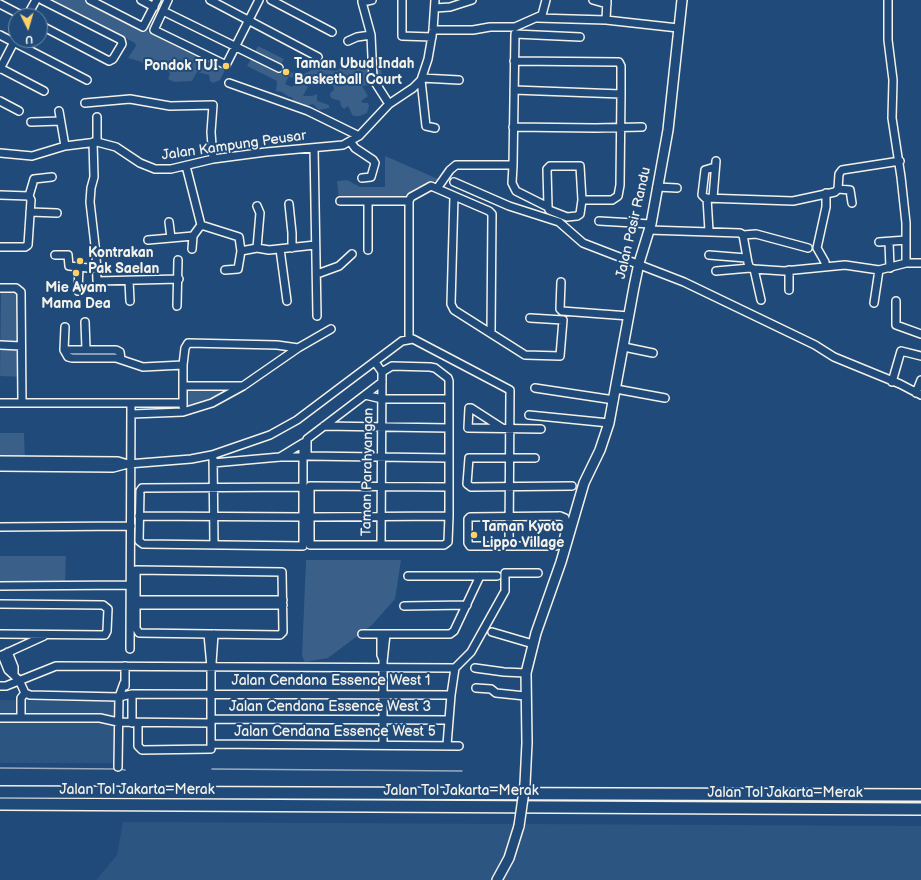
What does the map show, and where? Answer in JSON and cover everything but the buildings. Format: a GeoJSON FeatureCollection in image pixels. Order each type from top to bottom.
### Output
{"type":"FeatureCollection","features":[{"type":"Feature","properties":{"kind":"highway","name":"Jalan Tol Jakarta–Merak"},"geometry":{"type":"LineString","coordinates":[[0,792],[921,796]]}},
{"type":"Feature","properties":{"kind":"highway","name":"Jalan Tol Jakarta–Merak"},"geometry":{"type":"LineString","coordinates":[[0,804],[921,809]]}},
{"type":"Feature","properties":{"kind":"main road","name":"Jalan Pasir Randu"},"geometry":{"type":"LineString","coordinates":[[496,880],[509,858],[518,826],[525,784],[531,744],[525,696],[526,673],[533,644],[561,562],[584,483],[600,450],[609,423],[614,400],[639,263],[650,227],[668,130],[682,0]]}},
{"type":"Feature","properties":{"kind":"street"},"geometry":{"type":"LineString","coordinates":[[42,0],[121,40],[122,44],[113,59],[109,61],[48,29]]}},
{"type":"Feature","properties":{"kind":"street"},"geometry":{"type":"LineString","coordinates":[[90,0],[143,27],[156,3],[141,0]]}},
{"type":"Feature","properties":{"kind":"street"},"geometry":{"type":"LineString","coordinates":[[168,0],[154,29],[226,65],[259,0]]}},
{"type":"Feature","properties":{"kind":"street"},"geometry":{"type":"LineString","coordinates":[[210,0],[318,57]]}},
{"type":"Feature","properties":{"kind":"street"},"geometry":{"type":"LineString","coordinates":[[271,0],[332,32]]}},
{"type":"Feature","properties":{"kind":"street"},"geometry":{"type":"LineString","coordinates":[[372,0],[362,1],[371,35],[373,78],[389,104]]}},
{"type":"Feature","properties":{"kind":"street"},"geometry":{"type":"LineString","coordinates":[[402,0],[402,36],[473,30],[490,27],[516,27],[537,18],[544,11],[546,0]]}},
{"type":"Feature","properties":{"kind":"street"},"geometry":{"type":"LineString","coordinates":[[435,0],[433,34],[422,79],[426,126],[435,128]]}},
{"type":"Feature","properties":{"kind":"street"},"geometry":{"type":"LineString","coordinates":[[435,8],[453,6],[472,0]]}},
{"type":"Feature","properties":{"kind":"street"},"geometry":{"type":"LineString","coordinates":[[593,0],[607,2],[606,20]]}},
{"type":"Feature","properties":{"kind":"street"},"geometry":{"type":"LineString","coordinates":[[888,0],[888,40],[893,80],[892,118],[900,161],[906,223],[906,263]]}},
{"type":"Feature","properties":{"kind":"street"},"geometry":{"type":"LineString","coordinates":[[163,11],[279,68]]}},
{"type":"Feature","properties":{"kind":"street"},"geometry":{"type":"LineString","coordinates":[[537,18],[606,20],[678,28]]}},
{"type":"Feature","properties":{"kind":"street"},"geometry":{"type":"LineString","coordinates":[[548,207],[516,191],[512,183],[515,34],[580,37]]}},
{"type":"Feature","properties":{"kind":"street"},"geometry":{"type":"LineString","coordinates":[[348,41],[357,37],[371,35]]}},
{"type":"Feature","properties":{"kind":"street"},"geometry":{"type":"LineString","coordinates":[[11,48],[0,68],[44,91]]}},
{"type":"Feature","properties":{"kind":"street"},"geometry":{"type":"LineString","coordinates":[[29,48],[87,80]]}},
{"type":"Feature","properties":{"kind":"street"},"geometry":{"type":"LineString","coordinates":[[514,61],[619,62],[621,128],[620,185],[618,196],[612,200],[582,200]]}},
{"type":"Feature","properties":{"kind":"street"},"geometry":{"type":"LineString","coordinates":[[422,79],[459,80]]}},
{"type":"Feature","properties":{"kind":"street","name":"Jalan Kampung Peusar"},"geometry":{"type":"LineString","coordinates":[[0,153],[32,156],[65,146],[95,142],[116,147],[148,168],[171,169],[214,159],[314,148],[337,147],[359,136],[389,104],[413,88],[422,79]]}},
{"type":"Feature","properties":{"kind":"street"},"geometry":{"type":"LineString","coordinates":[[229,83],[308,111],[359,136]]}},
{"type":"Feature","properties":{"kind":"street"},"geometry":{"type":"LineString","coordinates":[[514,90],[621,94]]}},
{"type":"Feature","properties":{"kind":"street"},"geometry":{"type":"LineString","coordinates":[[86,103],[130,99],[170,106],[213,105],[211,132],[214,159]]}},
{"type":"Feature","properties":{"kind":"street"},"geometry":{"type":"LineString","coordinates":[[0,101],[19,111]]}},
{"type":"Feature","properties":{"kind":"street"},"geometry":{"type":"LineString","coordinates":[[59,112],[65,146]]}},
{"type":"Feature","properties":{"kind":"street"},"geometry":{"type":"LineString","coordinates":[[97,117],[94,177],[91,188],[90,202],[97,281],[179,279]]}},
{"type":"Feature","properties":{"kind":"street"},"geometry":{"type":"LineString","coordinates":[[32,122],[60,121]]}},
{"type":"Feature","properties":{"kind":"street"},"geometry":{"type":"LineString","coordinates":[[513,127],[642,127]]}},
{"type":"Feature","properties":{"kind":"street"},"geometry":{"type":"LineString","coordinates":[[350,141],[355,148],[373,160],[374,163],[371,177],[362,178]]}},
{"type":"Feature","properties":{"kind":"street"},"geometry":{"type":"LineString","coordinates":[[314,148],[317,316]]}},
{"type":"Feature","properties":{"kind":"street"},"geometry":{"type":"LineString","coordinates":[[838,189],[840,171],[900,161]]}},
{"type":"Feature","properties":{"kind":"street"},"geometry":{"type":"LineString","coordinates":[[439,185],[450,170],[456,165],[513,164]]}},
{"type":"Feature","properties":{"kind":"street"},"geometry":{"type":"LineString","coordinates":[[709,231],[710,198],[716,164],[705,170],[702,195],[710,198],[793,201],[835,192],[838,189],[850,190],[852,203]]}},
{"type":"Feature","properties":{"kind":"street"},"geometry":{"type":"LineString","coordinates":[[186,166],[201,225]]}},
{"type":"Feature","properties":{"kind":"street"},"geometry":{"type":"LineString","coordinates":[[550,166],[580,166],[582,200],[580,214],[577,216],[567,217],[551,212],[548,207],[547,169],[550,166]]}},
{"type":"Feature","properties":{"kind":"street"},"geometry":{"type":"LineString","coordinates":[[0,247],[25,247],[28,245],[31,200],[29,196],[34,179],[52,177]]}},
{"type":"Feature","properties":{"kind":"street"},"geometry":{"type":"LineString","coordinates":[[454,182],[509,206],[559,222],[583,243],[639,263],[684,282],[815,345],[834,356],[892,382],[905,386],[918,394],[921,380]]}},
{"type":"Feature","properties":{"kind":"street"},"geometry":{"type":"LineString","coordinates":[[409,339],[409,201],[411,197],[431,186],[439,185],[454,196],[489,211],[492,217],[491,333]]}},
{"type":"Feature","properties":{"kind":"street"},"geometry":{"type":"LineString","coordinates":[[658,187],[677,188]]}},
{"type":"Feature","properties":{"kind":"street"},"geometry":{"type":"LineString","coordinates":[[825,267],[825,262],[817,248],[826,207],[826,194]]}},
{"type":"Feature","properties":{"kind":"street"},"geometry":{"type":"LineString","coordinates":[[0,195],[29,196]]}},
{"type":"Feature","properties":{"kind":"street"},"geometry":{"type":"LineString","coordinates":[[454,196],[452,307],[454,310],[525,355],[560,356],[563,320],[530,318]]}},
{"type":"Feature","properties":{"kind":"street"},"geometry":{"type":"LineString","coordinates":[[340,201],[409,201]]}},
{"type":"Feature","properties":{"kind":"street"},"geometry":{"type":"LineString","coordinates":[[368,201],[368,250]]}},
{"type":"Feature","properties":{"kind":"street"},"geometry":{"type":"LineString","coordinates":[[289,204],[292,248]]}},
{"type":"Feature","properties":{"kind":"street"},"geometry":{"type":"LineString","coordinates":[[256,206],[260,213],[257,248]]}},
{"type":"Feature","properties":{"kind":"street"},"geometry":{"type":"LineString","coordinates":[[30,212],[57,213]]}},
{"type":"Feature","properties":{"kind":"street"},"geometry":{"type":"LineString","coordinates":[[599,221],[650,227],[736,232],[743,235],[756,234],[808,248]]}},
{"type":"Feature","properties":{"kind":"street"},"geometry":{"type":"LineString","coordinates":[[169,222],[171,238]]}},
{"type":"Feature","properties":{"kind":"street"},"geometry":{"type":"LineString","coordinates":[[192,249],[193,236],[201,225]]}},
{"type":"Feature","properties":{"kind":"street"},"geometry":{"type":"LineString","coordinates":[[201,225],[239,237],[241,251],[238,269],[225,270]]}},
{"type":"Feature","properties":{"kind":"street"},"geometry":{"type":"LineString","coordinates":[[743,235],[746,258],[752,268],[761,300]]}},
{"type":"Feature","properties":{"kind":"street"},"geometry":{"type":"LineString","coordinates":[[148,240],[193,236]]}},
{"type":"Feature","properties":{"kind":"street"},"geometry":{"type":"LineString","coordinates":[[879,242],[906,240]]}},
{"type":"Feature","properties":{"kind":"street"},"geometry":{"type":"LineString","coordinates":[[890,242],[890,268]]}},
{"type":"Feature","properties":{"kind":"street"},"geometry":{"type":"LineString","coordinates":[[241,251],[257,248],[269,250],[315,245]]}},
{"type":"Feature","properties":{"kind":"street"},"geometry":{"type":"LineString","coordinates":[[280,249],[287,301]]}},
{"type":"Feature","properties":{"kind":"street"},"geometry":{"type":"LineString","coordinates":[[0,251],[19,252]]}},
{"type":"Feature","properties":{"kind":"street"},"geometry":{"type":"LineString","coordinates":[[317,274],[339,266],[352,254]]}},
{"type":"Feature","properties":{"kind":"street"},"geometry":{"type":"LineString","coordinates":[[55,255],[68,255],[69,266],[97,269]]}},
{"type":"Feature","properties":{"kind":"street"},"geometry":{"type":"LineString","coordinates":[[709,255],[746,258]]}},
{"type":"Feature","properties":{"kind":"street"},"geometry":{"type":"LineString","coordinates":[[178,260],[178,306]]}},
{"type":"Feature","properties":{"kind":"street"},"geometry":{"type":"LineString","coordinates":[[716,271],[752,268],[789,270],[845,265],[879,270],[906,263],[921,263]]}},
{"type":"Feature","properties":{"kind":"street"},"geometry":{"type":"LineString","coordinates":[[78,291],[79,267]]}},
{"type":"Feature","properties":{"kind":"street"},"geometry":{"type":"LineString","coordinates":[[789,270],[789,290]]}},
{"type":"Feature","properties":{"kind":"street"},"geometry":{"type":"LineString","coordinates":[[874,303],[879,270]]}},
{"type":"Feature","properties":{"kind":"street"},"geometry":{"type":"LineString","coordinates":[[129,281],[130,301]]}},
{"type":"Feature","properties":{"kind":"street"},"geometry":{"type":"LineString","coordinates":[[561,282],[560,309],[562,311],[629,316]]}},
{"type":"Feature","properties":{"kind":"street"},"geometry":{"type":"LineString","coordinates":[[0,288],[16,288],[21,292],[22,403]]}},
{"type":"Feature","properties":{"kind":"street"},"geometry":{"type":"LineString","coordinates":[[896,301],[896,325],[921,334]]}},
{"type":"Feature","properties":{"kind":"street"},"geometry":{"type":"LineString","coordinates":[[85,322],[86,349]]}},
{"type":"Feature","properties":{"kind":"street"},"geometry":{"type":"LineString","coordinates":[[65,327],[64,350],[68,357],[121,359],[143,367],[183,365]]}},
{"type":"Feature","properties":{"kind":"street"},"geometry":{"type":"LineString","coordinates":[[132,414],[183,412],[212,403],[243,386],[298,348],[331,329]]}},
{"type":"Feature","properties":{"kind":"street"},"geometry":{"type":"LineString","coordinates":[[0,467],[113,468],[129,464],[165,462],[212,455],[270,435],[296,420],[402,341],[409,339],[416,340],[507,387],[511,394],[509,546]]}},
{"type":"Feature","properties":{"kind":"street"},"geometry":{"type":"LineString","coordinates":[[183,412],[183,365],[185,348],[188,343],[277,345],[298,348]]}},
{"type":"Feature","properties":{"kind":"street"},"geometry":{"type":"LineString","coordinates":[[0,345],[21,346]]}},
{"type":"Feature","properties":{"kind":"street"},"geometry":{"type":"LineString","coordinates":[[624,347],[653,353]]}},
{"type":"Feature","properties":{"kind":"street"},"geometry":{"type":"LineString","coordinates":[[64,350],[116,350],[120,352],[121,359]]}},
{"type":"Feature","properties":{"kind":"street"},"geometry":{"type":"LineString","coordinates":[[892,382],[901,351],[921,356]]}},
{"type":"Feature","properties":{"kind":"street"},"geometry":{"type":"LineString","coordinates":[[280,457],[303,442],[303,488],[310,546],[445,544],[448,539],[449,516],[448,378],[435,368],[392,366],[382,372],[375,362]]}},
{"type":"Feature","properties":{"kind":"street","name":"Taman Parahyangan"},"geometry":{"type":"LineString","coordinates":[[380,545],[382,372]]}},
{"type":"Feature","properties":{"kind":"street"},"geometry":{"type":"LineString","coordinates":[[382,382],[306,440],[306,454],[309,457],[382,456],[449,458]]}},
{"type":"Feature","properties":{"kind":"street"},"geometry":{"type":"LineString","coordinates":[[183,386],[243,386]]}},
{"type":"Feature","properties":{"kind":"street"},"geometry":{"type":"LineString","coordinates":[[535,388],[614,400]]}},
{"type":"Feature","properties":{"kind":"street"},"geometry":{"type":"LineString","coordinates":[[616,390],[665,398]]}},
{"type":"Feature","properties":{"kind":"street"},"geometry":{"type":"LineString","coordinates":[[365,395],[382,399],[449,399]]}},
{"type":"Feature","properties":{"kind":"street"},"geometry":{"type":"LineString","coordinates":[[0,403],[131,404],[183,402]]}},
{"type":"Feature","properties":{"kind":"street"},"geometry":{"type":"LineString","coordinates":[[130,649],[131,526],[129,464],[132,414],[131,404]]}},
{"type":"Feature","properties":{"kind":"street"},"geometry":{"type":"LineString","coordinates":[[502,428],[469,408],[468,428],[541,429]]}},
{"type":"Feature","properties":{"kind":"street"},"geometry":{"type":"LineString","coordinates":[[529,415],[609,423]]}},
{"type":"Feature","properties":{"kind":"street"},"geometry":{"type":"LineString","coordinates":[[324,426],[449,428]]}},
{"type":"Feature","properties":{"kind":"street"},"geometry":{"type":"LineString","coordinates":[[212,455],[214,487],[214,544]]}},
{"type":"Feature","properties":{"kind":"street"},"geometry":{"type":"LineString","coordinates":[[213,463],[280,457],[303,457]]}},
{"type":"Feature","properties":{"kind":"street"},"geometry":{"type":"LineString","coordinates":[[535,458],[468,458],[467,484],[471,487],[572,486]]}},
{"type":"Feature","properties":{"kind":"street"},"geometry":{"type":"LineString","coordinates":[[0,460],[118,460],[129,464]]}},
{"type":"Feature","properties":{"kind":"street"},"geometry":{"type":"LineString","coordinates":[[303,488],[142,488],[140,491],[139,541],[143,544],[303,546],[310,486],[449,487]]}},
{"type":"Feature","properties":{"kind":"street"},"geometry":{"type":"LineString","coordinates":[[139,516],[449,516]]}},
{"type":"Feature","properties":{"kind":"street"},"geometry":{"type":"LineString","coordinates":[[560,516],[565,518],[567,524],[562,542],[556,546],[469,545],[468,519],[470,517],[510,517],[560,516]]}},
{"type":"Feature","properties":{"kind":"street"},"geometry":{"type":"LineString","coordinates":[[0,526],[131,526]]}},
{"type":"Feature","properties":{"kind":"street"},"geometry":{"type":"LineString","coordinates":[[139,569],[280,571],[283,575],[283,603],[282,634],[139,633],[136,628],[136,572],[139,569]]}},
{"type":"Feature","properties":{"kind":"street"},"geometry":{"type":"LineString","coordinates":[[447,745],[450,695],[455,668],[471,652],[505,591],[505,573],[538,573]]}},
{"type":"Feature","properties":{"kind":"street"},"geometry":{"type":"LineString","coordinates":[[408,576],[497,576]]}},
{"type":"Feature","properties":{"kind":"street"},"geometry":{"type":"LineString","coordinates":[[362,634],[450,634],[454,631],[480,576]]}},
{"type":"Feature","properties":{"kind":"street"},"geometry":{"type":"LineString","coordinates":[[0,586],[131,585]]}},
{"type":"Feature","properties":{"kind":"street"},"geometry":{"type":"LineString","coordinates":[[136,602],[283,603]]}},
{"type":"Feature","properties":{"kind":"street"},"geometry":{"type":"LineString","coordinates":[[0,604],[103,605],[108,609],[108,631],[105,635],[0,634]]}},
{"type":"Feature","properties":{"kind":"street"},"geometry":{"type":"LineString","coordinates":[[404,606],[467,605]]}},
{"type":"Feature","properties":{"kind":"street"},"geometry":{"type":"LineString","coordinates":[[492,632],[511,639],[533,644]]}},
{"type":"Feature","properties":{"kind":"street"},"geometry":{"type":"LineString","coordinates":[[211,634],[211,744]]}},
{"type":"Feature","properties":{"kind":"street"},"geometry":{"type":"LineString","coordinates":[[383,634],[385,655],[383,665],[383,745]]}},
{"type":"Feature","properties":{"kind":"street"},"geometry":{"type":"LineString","coordinates":[[46,635],[3,654],[14,667],[14,674],[19,680],[25,693],[30,695],[119,697],[130,694]]}},
{"type":"Feature","properties":{"kind":"street"},"geometry":{"type":"LineString","coordinates":[[0,686],[6,686],[56,666],[211,667],[383,665],[455,668]]}},
{"type":"Feature","properties":{"kind":"street"},"geometry":{"type":"LineString","coordinates":[[118,767],[119,697],[124,683],[125,666]]}},
{"type":"Feature","properties":{"kind":"street"},"geometry":{"type":"LineString","coordinates":[[475,668],[526,673]]}},
{"type":"Feature","properties":{"kind":"street"},"geometry":{"type":"LineString","coordinates":[[124,683],[130,694],[135,723]]}},
{"type":"Feature","properties":{"kind":"street"},"geometry":{"type":"LineString","coordinates":[[476,688],[491,689],[496,693],[525,696]]}},
{"type":"Feature","properties":{"kind":"street"},"geometry":{"type":"LineString","coordinates":[[21,718],[21,698],[25,693]]}},
{"type":"Feature","properties":{"kind":"street","name":"Jalan Cendana Essence West 1"},"geometry":{"type":"LineString","coordinates":[[130,694],[450,695]]}},
{"type":"Feature","properties":{"kind":"street","name":"Jalan Cendana Essence West 3"},"geometry":{"type":"LineString","coordinates":[[0,718],[100,718],[118,722],[135,723],[211,721],[448,720]]}},
{"type":"Feature","properties":{"kind":"street","name":"Jalan Cendana Essence West 5"},"geometry":{"type":"LineString","coordinates":[[135,723],[138,746],[142,750],[211,749],[211,744],[459,746]]}},
{"type":"Feature","properties":{"kind":"shaded area"},"geometry":{"type":"Polygon","coordinates":[[[53,0],[86,0],[225,70],[220,80],[213,83],[210,81],[209,75],[197,72],[192,81],[174,82],[168,79],[170,73],[165,69],[158,70],[156,63],[143,64],[142,62],[128,58],[136,46],[135,43],[53,0]]]}},
{"type":"Feature","properties":{"kind":"shaded area"},"geometry":{"type":"Polygon","coordinates":[[[157,0],[168,0],[154,28],[223,66],[143,27],[157,0]]]}},
{"type":"Feature","properties":{"kind":"shaded area"},"geometry":{"type":"Polygon","coordinates":[[[258,46],[284,59],[280,66],[295,74],[292,78],[289,76],[285,84],[292,87],[298,81],[299,76],[313,68],[335,71],[339,70],[342,64],[351,66],[357,63],[365,67],[381,69],[383,84],[377,87],[369,85],[362,86],[368,96],[361,101],[363,103],[368,103],[369,106],[367,113],[360,116],[353,116],[348,106],[344,109],[341,106],[340,101],[331,98],[330,93],[334,90],[334,87],[326,81],[318,85],[308,86],[303,96],[312,96],[317,94],[317,101],[329,105],[329,108],[319,110],[313,104],[302,107],[294,104],[292,97],[276,91],[277,81],[247,66],[258,46]]]}},
{"type":"Feature","properties":{"kind":"shaded area"},"geometry":{"type":"Polygon","coordinates":[[[385,156],[438,179],[418,187],[406,194],[405,198],[339,198],[337,181],[347,180],[360,187],[385,187],[385,156]]]}},
{"type":"Feature","properties":{"kind":"shaded area"},"geometry":{"type":"Polygon","coordinates":[[[1,288],[19,289],[22,377],[0,376],[1,288]]]}},
{"type":"Feature","properties":{"kind":"shaded area"},"geometry":{"type":"Polygon","coordinates":[[[234,388],[222,397],[187,407],[187,389],[234,388]]]}},
{"type":"Feature","properties":{"kind":"shaded area"},"geometry":{"type":"Polygon","coordinates":[[[0,433],[24,433],[25,460],[0,460],[0,433]]]}},
{"type":"Feature","properties":{"kind":"shaded area"},"geometry":{"type":"Polygon","coordinates":[[[0,556],[66,556],[65,582],[0,583],[0,556]]]}},
{"type":"Feature","properties":{"kind":"shaded area"},"geometry":{"type":"Polygon","coordinates":[[[306,560],[401,560],[395,599],[372,625],[328,658],[305,662],[302,656],[306,560]]]}},
{"type":"Feature","properties":{"kind":"shaded area"},"geometry":{"type":"Polygon","coordinates":[[[0,700],[124,702],[123,763],[0,763],[0,700]]]}},
{"type":"Feature","properties":{"kind":"shaded area"},"geometry":{"type":"Polygon","coordinates":[[[123,822],[921,826],[921,880],[96,880],[117,855],[123,822]]]}},
{"type":"Feature","properties":{"kind":"waterway"},"geometry":{"type":"LineString","coordinates":[[0,768],[116,769]]}},
{"type":"Feature","properties":{"kind":"waterway"},"geometry":{"type":"LineString","coordinates":[[120,769],[125,770]]}},
{"type":"Feature","properties":{"kind":"waterway"},"geometry":{"type":"LineString","coordinates":[[212,769],[462,771]]}},
{"type":"Feature","properties":{"kind":"place","name":"Pondok TUI"},"geometry":{"type":"Point","coordinates":[226,66]}},
{"type":"Feature","properties":{"kind":"place","name":"Taman Ubud Indah Basketball Court"},"geometry":{"type":"Point","coordinates":[286,72]}},
{"type":"Feature","properties":{"kind":"place","name":"Kontrakan Pak Saelan"},"geometry":{"type":"Point","coordinates":[80,261]}},
{"type":"Feature","properties":{"kind":"place","name":"Mie Ayam Mama Dea"},"geometry":{"type":"Point","coordinates":[76,273]}},
{"type":"Feature","properties":{"kind":"place","name":"Taman Kyoto Lippo Village"},"geometry":{"type":"Point","coordinates":[474,535]}}]}
